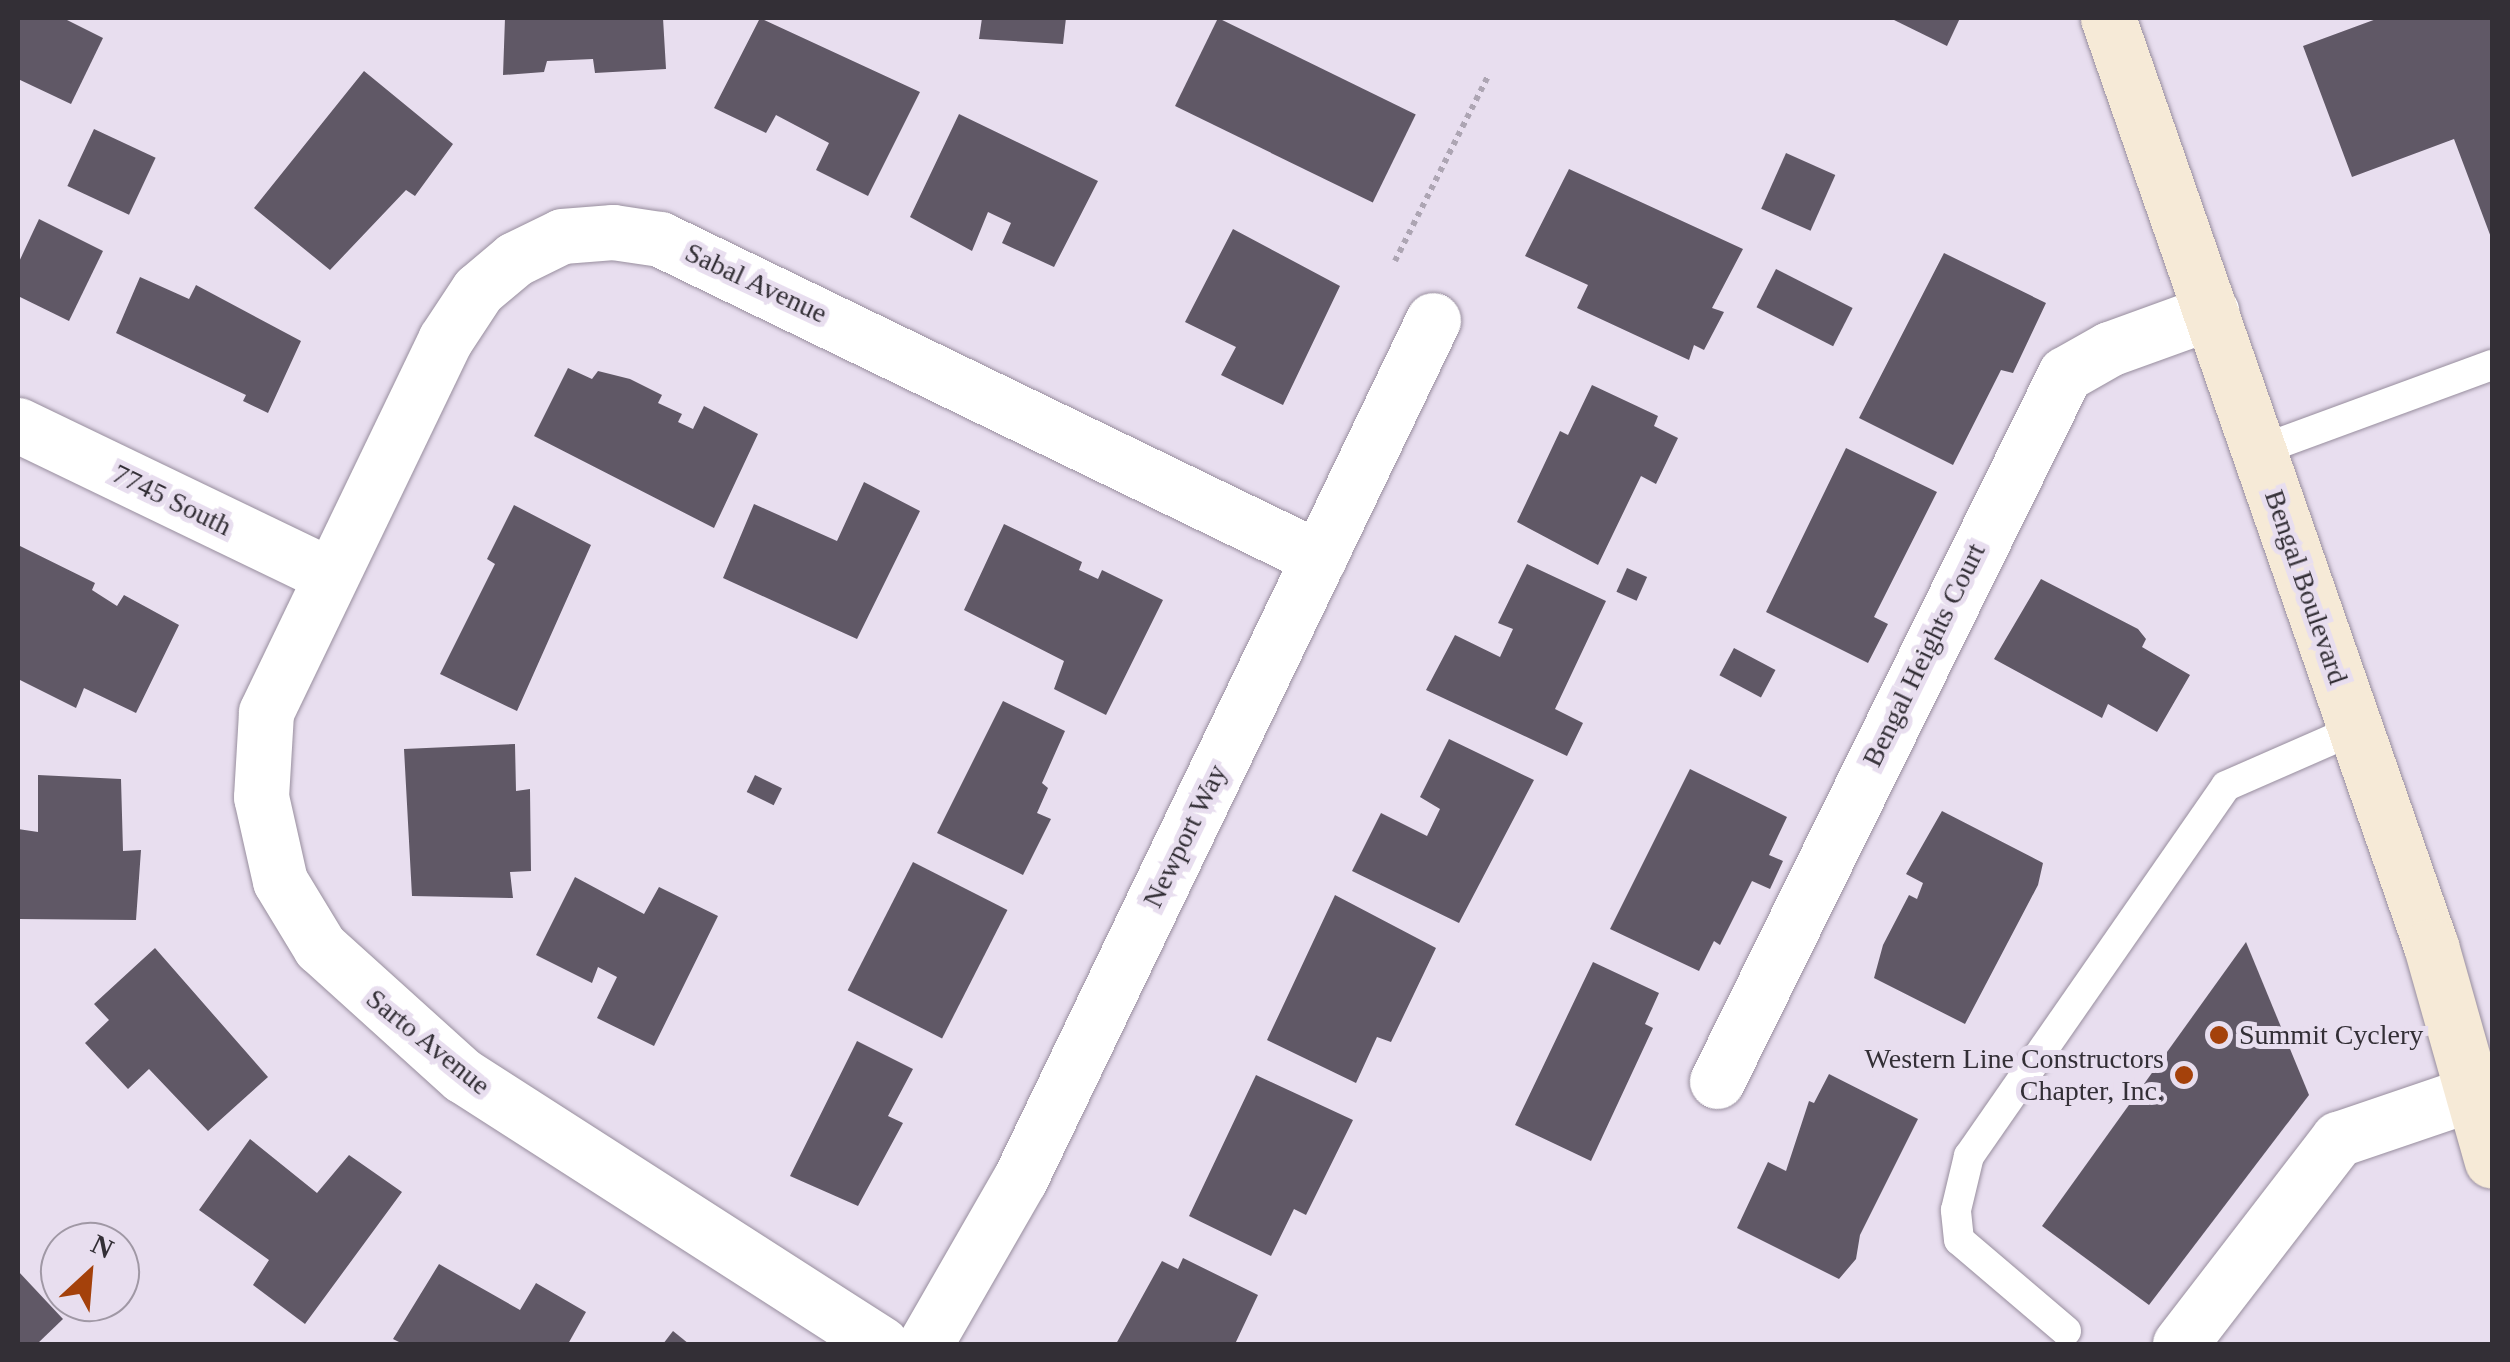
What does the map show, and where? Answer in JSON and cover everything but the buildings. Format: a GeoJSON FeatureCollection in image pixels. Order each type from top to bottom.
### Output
{"type":"FeatureCollection","features":[{"type":"Feature","properties":{"kind":"main road","name":"Bengal Boulevard"},"geometry":{"type":"LineString","coordinates":[[2108,18],[2431,946],[2470,1094],[2492,1160]]}},
{"type":"Feature","properties":{"kind":"street","name":"Sabal Avenue"},"geometry":{"type":"LineString","coordinates":[[328,574],[445,340],[478,290],[515,259],[562,236],[614,232],[706,257],[1318,558]]}},
{"type":"Feature","properties":{"kind":"street","name":"Bengal Heights Court"},"geometry":{"type":"LineString","coordinates":[[1716,1081],[2065,374],[2110,350],[2211,312]]}},
{"type":"Feature","properties":{"kind":"street","name":"Newport Way"},"geometry":{"type":"LineString","coordinates":[[925,1344],[1020,1179],[1433,320]]}},
{"type":"Feature","properties":{"kind":"street","name":"7745 South"},"geometry":{"type":"LineString","coordinates":[[18,425],[328,574]]}},
{"type":"Feature","properties":{"kind":"street","name":"Sarto Avenue"},"geometry":{"type":"LineString","coordinates":[[328,574],[266,712],[261,797],[280,881],[320,948],[462,1076],[881,1344]]}},
{"type":"Feature","properties":{"kind":"street"},"geometry":{"type":"LineString","coordinates":[[2180,1344],[2338,1140],[2470,1094]]}},
{"type":"Feature","properties":{"kind":"lane"},"geometry":{"type":"LineString","coordinates":[[2258,451],[2492,365]]}},
{"type":"Feature","properties":{"kind":"lane"},"geometry":{"type":"LineString","coordinates":[[2066,1331],[1959,1240],[1956,1210],[1969,1156],[2226,786],[2356,729]]}},
{"type":"Feature","properties":{"kind":"path"},"geometry":{"type":"LineString","coordinates":[[1394,261],[1488,76]]}},
{"type":"Feature","properties":{"kind":"place","name":"Summit Cyclery"},"geometry":{"type":"Point","coordinates":[2219,1035]}},
{"type":"Feature","properties":{"kind":"place","name":"Western Line Constructors Chapter, Inc."},"geometry":{"type":"Point","coordinates":[2184,1075]}}]}
